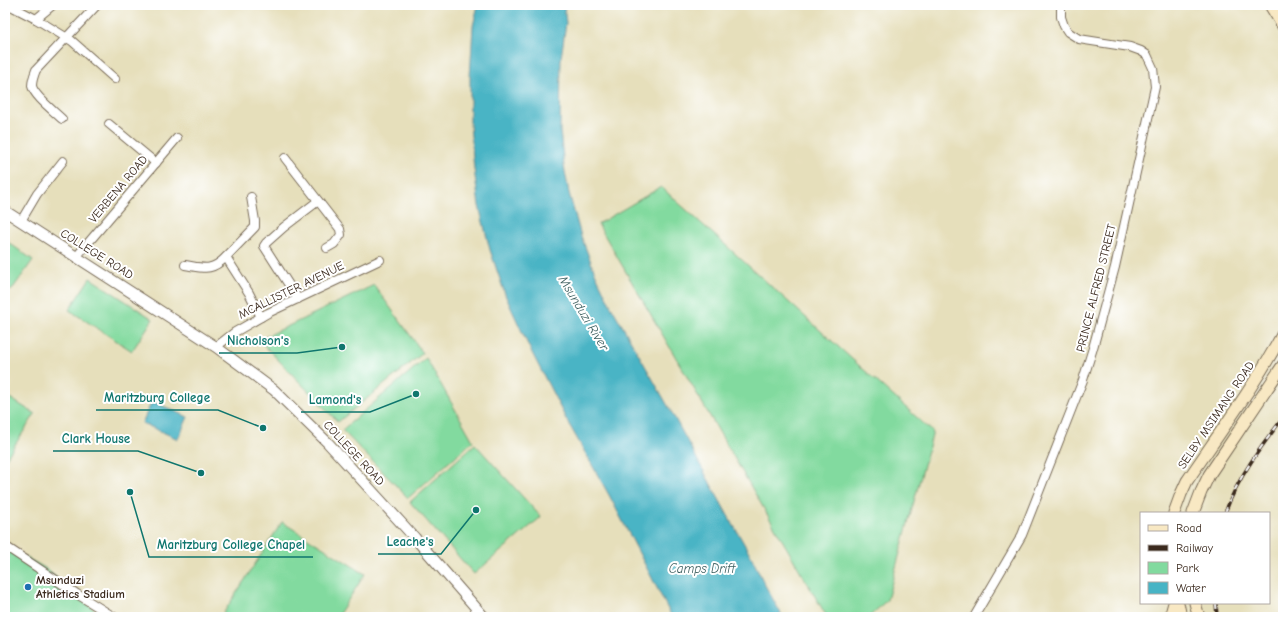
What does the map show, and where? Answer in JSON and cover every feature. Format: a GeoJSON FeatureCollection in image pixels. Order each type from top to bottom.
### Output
{"type":"FeatureCollection","features":[{"type":"Feature","properties":{"kind":"main road"},"geometry":{"type":"LineString","coordinates":[[1270,5],[1283,26]]}},
{"type":"Feature","properties":{"kind":"main road","name":"SELBY MSIMANG ROAD"},"geometry":{"type":"LineString","coordinates":[[1174,512],[1187,481],[1249,390],[1271,356],[1283,333]]}},
{"type":"Feature","properties":{"kind":"main road"},"geometry":{"type":"LineString","coordinates":[[1193,512],[1209,475],[1283,365]]}},
{"type":"Feature","properties":{"kind":"main road"},"geometry":{"type":"LineString","coordinates":[[1170,617],[1174,604]]}},
{"type":"Feature","properties":{"kind":"main road"},"geometry":{"type":"LineString","coordinates":[[1178,604],[1181,617]]}},
{"type":"Feature","properties":{"kind":"main road"},"geometry":{"type":"LineString","coordinates":[[1195,604],[1199,617]]}},
{"type":"Feature","properties":{"kind":"street"},"geometry":{"type":"LineString","coordinates":[[9,5],[36,19],[66,38],[115,79]]}},
{"type":"Feature","properties":{"kind":"street"},"geometry":{"type":"LineString","coordinates":[[36,19],[53,5]]}},
{"type":"Feature","properties":{"kind":"street"},"geometry":{"type":"LineString","coordinates":[[62,119],[36,93],[32,83],[36,70],[97,5]]}},
{"type":"Feature","properties":{"kind":"street","name":"PRINCE ALFRED STREET"},"geometry":{"type":"LineString","coordinates":[[974,617],[1022,535],[1083,380],[1114,267],[1155,88],[1153,68],[1146,55],[1141,51],[1130,47],[1079,39],[1072,35],[1064,26],[1061,5]]}},
{"type":"Feature","properties":{"kind":"street"},"geometry":{"type":"LineString","coordinates":[[109,124],[156,163]]}},
{"type":"Feature","properties":{"kind":"street","name":"VERBENA ROAD"},"geometry":{"type":"LineString","coordinates":[[77,256],[177,138]]}},
{"type":"Feature","properties":{"kind":"street"},"geometry":{"type":"LineString","coordinates":[[284,158],[340,229],[341,233],[338,239],[327,248]]}},
{"type":"Feature","properties":{"kind":"street"},"geometry":{"type":"LineString","coordinates":[[21,221],[37,194],[63,161]]}},
{"type":"Feature","properties":{"kind":"street"},"geometry":{"type":"LineString","coordinates":[[185,265],[208,268],[214,267],[226,257],[255,226],[251,197]]}},
{"type":"Feature","properties":{"kind":"street"},"geometry":{"type":"LineString","coordinates":[[298,299],[264,246],[284,227],[318,201]]}},
{"type":"Feature","properties":{"kind":"street","name":"COLLEGE ROAD"},"geometry":{"type":"LineString","coordinates":[[5,211],[216,347],[274,390],[306,421],[410,533],[484,617]]}},
{"type":"Feature","properties":{"kind":"street"},"geometry":{"type":"LineString","coordinates":[[226,257],[249,293],[261,317]]}},
{"type":"Feature","properties":{"kind":"street","name":"MCALLISTER AVENUE"},"geometry":{"type":"LineString","coordinates":[[216,347],[234,332],[261,317],[380,260]]}},
{"type":"Feature","properties":{"kind":"street"},"geometry":{"type":"LineString","coordinates":[[5,546],[76,594],[114,617]]}},
{"type":"Feature","properties":{"kind":"green space"},"geometry":{"type":"Polygon","coordinates":[[[661,187],[933,432],[887,600],[869,617],[827,617],[598,224],[661,187]]]}},
{"type":"Feature","properties":{"kind":"green space"},"geometry":{"type":"Polygon","coordinates":[[[5,240],[33,260],[11,291],[5,287],[5,240]]]}},
{"type":"Feature","properties":{"kind":"green space"},"geometry":{"type":"Polygon","coordinates":[[[90,278],[153,319],[132,351],[69,310],[90,278]]]}},
{"type":"Feature","properties":{"kind":"green space"},"geometry":{"type":"Polygon","coordinates":[[[374,285],[423,353],[338,422],[259,340],[374,285]]]}},
{"type":"Feature","properties":{"kind":"green space"},"geometry":{"type":"Polygon","coordinates":[[[426,358],[473,441],[408,498],[342,430],[426,358]]]}},
{"type":"Feature","properties":{"kind":"green space"},"geometry":{"type":"Polygon","coordinates":[[[5,395],[35,414],[5,460],[5,395]]]}},
{"type":"Feature","properties":{"kind":"green space"},"geometry":{"type":"Polygon","coordinates":[[[475,444],[541,517],[474,574],[410,502],[475,444]]]}},
{"type":"Feature","properties":{"kind":"green space"},"geometry":{"type":"Polygon","coordinates":[[[282,522],[365,574],[337,617],[221,617],[282,522]]]}},
{"type":"Feature","properties":{"kind":"green space","name":"Msunduzi Athletics Stadium"},"geometry":{"type":"Polygon","coordinates":[[[5,546],[45,568],[103,617],[5,617],[5,546]]]}},
{"type":"Feature","properties":{"kind":"water","name":"Camps Drift"},"geometry":{"type":"Polygon","coordinates":[[[478,5],[564,5],[566,23],[561,58],[560,131],[569,193],[581,236],[596,275],[611,306],[750,554],[783,617],[672,617],[609,495],[566,419],[529,347],[506,297],[490,250],[479,206],[470,125],[470,77],[473,26],[478,5]]]}},
{"type":"Feature","properties":{"kind":"water"},"geometry":{"type":"Polygon","coordinates":[[[152,401],[188,417],[178,439],[142,423],[152,401]]]}},
{"type":"Feature","properties":{"kind":"railway"},"geometry":{"type":"LineString","coordinates":[[1225,512],[1243,475],[1283,418]]}},
{"type":"Feature","properties":{"kind":"railway"},"geometry":{"type":"LineString","coordinates":[[1216,604],[1217,617]]}},
{"type":"Feature","properties":{"kind":"place","name":"Nicholson's"},"geometry":{"type":"Point","coordinates":[342,347]}},
{"type":"Feature","properties":{"kind":"place","name":"Lamond's"},"geometry":{"type":"Point","coordinates":[416,394]}},
{"type":"Feature","properties":{"kind":"place","name":"Maritzburg College"},"geometry":{"type":"Point","coordinates":[263,428]}},
{"type":"Feature","properties":{"kind":"place","name":"Clark House"},"geometry":{"type":"Point","coordinates":[201,473]}},
{"type":"Feature","properties":{"kind":"place","name":"Maritzburg College Chapel"},"geometry":{"type":"Point","coordinates":[130,492]}},
{"type":"Feature","properties":{"kind":"place","name":"Leache's"},"geometry":{"type":"Point","coordinates":[476,510]}},
{"type":"Feature","properties":{"kind":"place","name":"Msunduzi Athletics Stadium"},"geometry":{"type":"Point","coordinates":[28,587]}},
{"type":"Feature","properties":{"kind":"water label","name":"Msunduzi River"},"geometry":{"type":"Point","coordinates":[584,313]}}]}
